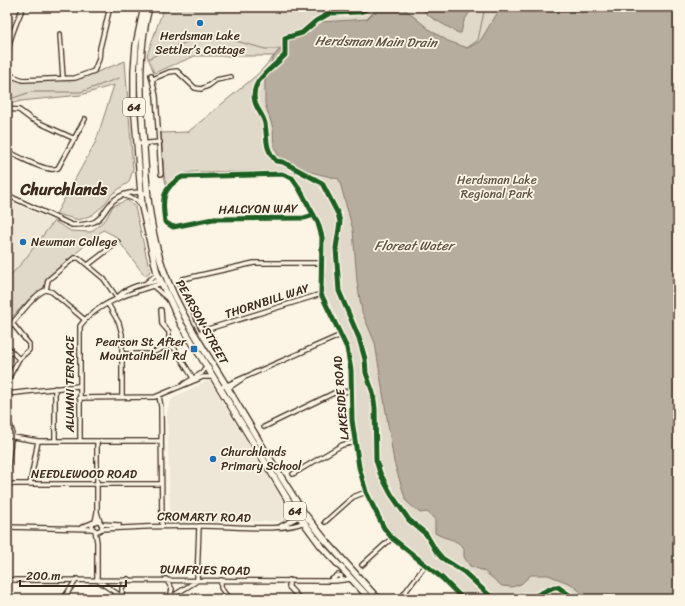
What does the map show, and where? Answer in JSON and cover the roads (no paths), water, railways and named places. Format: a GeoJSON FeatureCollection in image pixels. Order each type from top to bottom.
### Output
{"type":"FeatureCollection","features":[{"type":"Feature","properties":{"kind":"main road","name":"PEARSON STREET"},"geometry":{"type":"LineString","coordinates":[[144,7],[136,45],[134,71],[137,144],[142,207],[157,273],[164,281],[224,388],[302,515],[351,579],[370,599]]}},
{"type":"Feature","properties":{"kind":"main road","name":"PEARSON STREET"},"geometry":{"type":"LineString","coordinates":[[149,7],[145,21],[140,72],[148,194],[155,243],[168,299],[207,366],[224,388]]}},
{"type":"Feature","properties":{"kind":"main road","name":"PEARSON STREET"},"geometry":{"type":"LineString","coordinates":[[306,521],[378,599]]}},
{"type":"Feature","properties":{"kind":"street"},"geometry":{"type":"LineString","coordinates":[[22,7],[13,30],[9,47],[8,63],[12,76],[23,80],[75,78],[94,71],[99,59],[100,48],[110,7]]}},
{"type":"Feature","properties":{"kind":"street"},"geometry":{"type":"LineString","coordinates":[[60,34],[63,78]]}},
{"type":"Feature","properties":{"kind":"street"},"geometry":{"type":"LineString","coordinates":[[153,79],[169,72],[177,71],[195,88],[201,89],[216,80],[231,77]]}},
{"type":"Feature","properties":{"kind":"street"},"geometry":{"type":"LineString","coordinates":[[152,75],[160,142],[161,174]]}},
{"type":"Feature","properties":{"kind":"street"},"geometry":{"type":"LineString","coordinates":[[7,109],[19,110],[31,119],[76,139]]}},
{"type":"Feature","properties":{"kind":"street"},"geometry":{"type":"LineString","coordinates":[[7,151],[52,170],[58,168],[76,139],[85,119]]}},
{"type":"Feature","properties":{"kind":"street"},"geometry":{"type":"LineString","coordinates":[[137,144],[160,142]]}},
{"type":"Feature","properties":{"kind":"street","name":"LAKESIDE ROAD"},"geometry":{"type":"LineString","coordinates":[[282,174],[292,178],[314,215],[322,238],[321,294],[326,308],[347,348],[351,370],[350,390],[355,442],[366,492],[384,528],[392,538],[425,566],[442,578],[463,599]]}},
{"type":"Feature","properties":{"kind":"street","name":"HALCYON WAY"},"geometry":{"type":"LineString","coordinates":[[282,174],[182,177],[172,182],[165,192],[163,203],[165,222],[173,227],[213,219],[304,218],[314,215]]}},
{"type":"Feature","properties":{"kind":"street"},"geometry":{"type":"LineString","coordinates":[[7,194],[72,225],[84,226],[95,221],[104,214],[112,202],[125,196],[140,192],[148,194]]}},
{"type":"Feature","properties":{"kind":"street"},"geometry":{"type":"LineString","coordinates":[[125,196],[137,200],[142,207]]}},
{"type":"Feature","properties":{"kind":"street"},"geometry":{"type":"LineString","coordinates":[[88,265],[118,242]]}},
{"type":"Feature","properties":{"kind":"street"},"geometry":{"type":"LineString","coordinates":[[46,290],[48,280],[74,258],[79,258],[104,279],[117,298]]}},
{"type":"Feature","properties":{"kind":"street","name":"THORNBILL WAY"},"geometry":{"type":"LineString","coordinates":[[321,263],[247,264],[183,278],[180,284],[201,328],[206,330],[321,294]]}},
{"type":"Feature","properties":{"kind":"street"},"geometry":{"type":"LineString","coordinates":[[144,284],[157,273]]}},
{"type":"Feature","properties":{"kind":"street","name":"ALUMNI TERRACE"},"geometry":{"type":"LineString","coordinates":[[80,441],[78,386],[80,326],[85,320],[133,287],[164,281]]}},
{"type":"Feature","properties":{"kind":"street","name":"ALUMNI TERRACE"},"geometry":{"type":"LineString","coordinates":[[117,298],[154,286],[164,281]]}},
{"type":"Feature","properties":{"kind":"street"},"geometry":{"type":"LineString","coordinates":[[154,286],[168,299]]}},
{"type":"Feature","properties":{"kind":"street"},"geometry":{"type":"LineString","coordinates":[[7,328],[38,293],[46,290],[52,292],[85,320]]}},
{"type":"Feature","properties":{"kind":"street"},"geometry":{"type":"LineString","coordinates":[[108,304],[120,327],[123,354],[122,398]]}},
{"type":"Feature","properties":{"kind":"street"},"geometry":{"type":"LineString","coordinates":[[160,310],[162,324],[169,334],[169,346]]}},
{"type":"Feature","properties":{"kind":"street"},"geometry":{"type":"LineString","coordinates":[[7,381],[19,359],[29,350],[29,344],[12,324]]}},
{"type":"Feature","properties":{"kind":"street"},"geometry":{"type":"LineString","coordinates":[[224,388],[341,335]]}},
{"type":"Feature","properties":{"kind":"street"},"geometry":{"type":"LineString","coordinates":[[123,354],[150,354],[169,346],[175,349],[193,378]]}},
{"type":"Feature","properties":{"kind":"street"},"geometry":{"type":"LineString","coordinates":[[8,349],[19,359]]}},
{"type":"Feature","properties":{"kind":"street"},"geometry":{"type":"LineString","coordinates":[[183,385],[202,373],[207,366]]}},
{"type":"Feature","properties":{"kind":"street"},"geometry":{"type":"LineString","coordinates":[[79,398],[159,396],[203,377],[214,377]]}},
{"type":"Feature","properties":{"kind":"street"},"geometry":{"type":"LineString","coordinates":[[7,394],[32,393],[55,388],[78,386]]}},
{"type":"Feature","properties":{"kind":"street"},"geometry":{"type":"LineString","coordinates":[[55,388],[55,441]]}},
{"type":"Feature","properties":{"kind":"street"},"geometry":{"type":"LineString","coordinates":[[264,427],[334,392],[350,390]]}},
{"type":"Feature","properties":{"kind":"street"},"geometry":{"type":"LineString","coordinates":[[159,396],[161,407],[162,526]]}},
{"type":"Feature","properties":{"kind":"street"},"geometry":{"type":"LineString","coordinates":[[7,416],[12,431],[7,459],[7,473]]}},
{"type":"Feature","properties":{"kind":"street"},"geometry":{"type":"LineString","coordinates":[[7,436],[38,441],[161,441]]}},
{"type":"Feature","properties":{"kind":"street"},"geometry":{"type":"LineString","coordinates":[[30,484],[38,441]]}},
{"type":"Feature","properties":{"kind":"street"},"geometry":{"type":"LineString","coordinates":[[97,441],[97,512],[94,522],[97,542],[97,580],[124,598]]}},
{"type":"Feature","properties":{"kind":"street"},"geometry":{"type":"LineString","coordinates":[[293,474],[342,445],[355,442]]}},
{"type":"Feature","properties":{"kind":"street","name":"NEEDLEWOOD ROAD"},"geometry":{"type":"LineString","coordinates":[[7,484],[161,484]]}},
{"type":"Feature","properties":{"kind":"street"},"geometry":{"type":"LineString","coordinates":[[325,522],[353,497],[366,492]]}},
{"type":"Feature","properties":{"kind":"street"},"geometry":{"type":"LineString","coordinates":[[97,512],[101,523],[101,529],[97,542]]}},
{"type":"Feature","properties":{"kind":"street","name":"CROMARTY ROAD"},"geometry":{"type":"LineString","coordinates":[[281,526],[302,515]]}},
{"type":"Feature","properties":{"kind":"street","name":"CROMARTY ROAD"},"geometry":{"type":"LineString","coordinates":[[81,527],[94,522],[126,526],[292,527],[306,521]]}},
{"type":"Feature","properties":{"kind":"street","name":"CROMARTY ROAD"},"geometry":{"type":"LineString","coordinates":[[7,528],[81,527],[94,530],[126,526]]}},
{"type":"Feature","properties":{"kind":"street"},"geometry":{"type":"LineString","coordinates":[[169,598],[197,580],[199,526]]}},
{"type":"Feature","properties":{"kind":"street"},"geometry":{"type":"LineString","coordinates":[[362,565],[392,538]]}},
{"type":"Feature","properties":{"kind":"street"},"geometry":{"type":"LineString","coordinates":[[400,599],[425,566]]}},
{"type":"Feature","properties":{"kind":"street"},"geometry":{"type":"LineString","coordinates":[[63,599],[77,579]]}},
{"type":"Feature","properties":{"kind":"street"},"geometry":{"type":"LineString","coordinates":[[124,598],[122,588],[128,579]]}},
{"type":"Feature","properties":{"kind":"street"},"geometry":{"type":"LineString","coordinates":[[166,579],[172,589],[169,598]]}},
{"type":"Feature","properties":{"kind":"street","name":"DUMFRIES ROAD"},"geometry":{"type":"LineString","coordinates":[[7,580],[351,579]]}},
{"type":"Feature","properties":{"kind":"street"},"geometry":{"type":"LineString","coordinates":[[221,580],[221,588],[229,599]]}},
{"type":"Feature","properties":{"kind":"street"},"geometry":{"type":"LineString","coordinates":[[289,580],[289,587],[300,599]]}},
{"type":"Feature","properties":{"kind":"water","name":"Herdsman Lake Regional Park"},"geometry":{"type":"Polygon","coordinates":[[[379,7],[402,7],[430,30],[448,41],[468,48],[480,41],[498,12],[499,7],[678,7],[678,599],[589,599],[571,584],[548,575],[531,575],[521,584],[512,587],[502,586],[484,571],[470,566],[464,557],[464,548],[460,544],[435,533],[435,518],[427,512],[420,513],[406,501],[394,462],[375,343],[362,312],[357,281],[353,230],[339,179],[299,169],[280,158],[274,147],[273,128],[265,104],[265,76],[274,56],[284,44],[321,22],[367,19],[379,7]]]}},
{"type":"Feature","properties":{"kind":"water"},"geometry":{"type":"Polygon","coordinates":[[[420,7],[473,7],[464,21],[461,33],[458,33],[429,16],[420,7]]]}},
{"type":"Feature","properties":{"kind":"waterway","name":"Herdsman Main Drain"},"geometry":{"type":"LineString","coordinates":[[467,48],[478,40],[485,7]]}},
{"type":"Feature","properties":{"kind":"waterway","name":"Herdsman Main Drain"},"geometry":{"type":"LineString","coordinates":[[148,59],[170,48],[211,34],[265,49],[280,49]]}},
{"type":"Feature","properties":{"kind":"waterway"},"geometry":{"type":"LineString","coordinates":[[7,100],[31,92],[81,92],[119,78]]}},
{"type":"Feature","properties":{"kind":"place","name":"Herdsman Lake Settler’s Cottage"},"geometry":{"type":"Point","coordinates":[200,23]}},
{"type":"Feature","properties":{"kind":"place","name":"Newman College"},"geometry":{"type":"Point","coordinates":[23,242]}},
{"type":"Feature","properties":{"kind":"place","name":"Pearson St After Mountainbell Rd"},"geometry":{"type":"Point","coordinates":[194,349]}},
{"type":"Feature","properties":{"kind":"place","name":"Churchlands Primary School"},"geometry":{"type":"Point","coordinates":[213,459]}},
{"type":"Feature","properties":{"kind":"district","name":"Churchlands"},"geometry":{"type":"Point","coordinates":[64,189]}},
{"type":"Feature","properties":{"kind":"water label","name":"Floreat Water"},"geometry":{"type":"Point","coordinates":[414,245]}}]}
